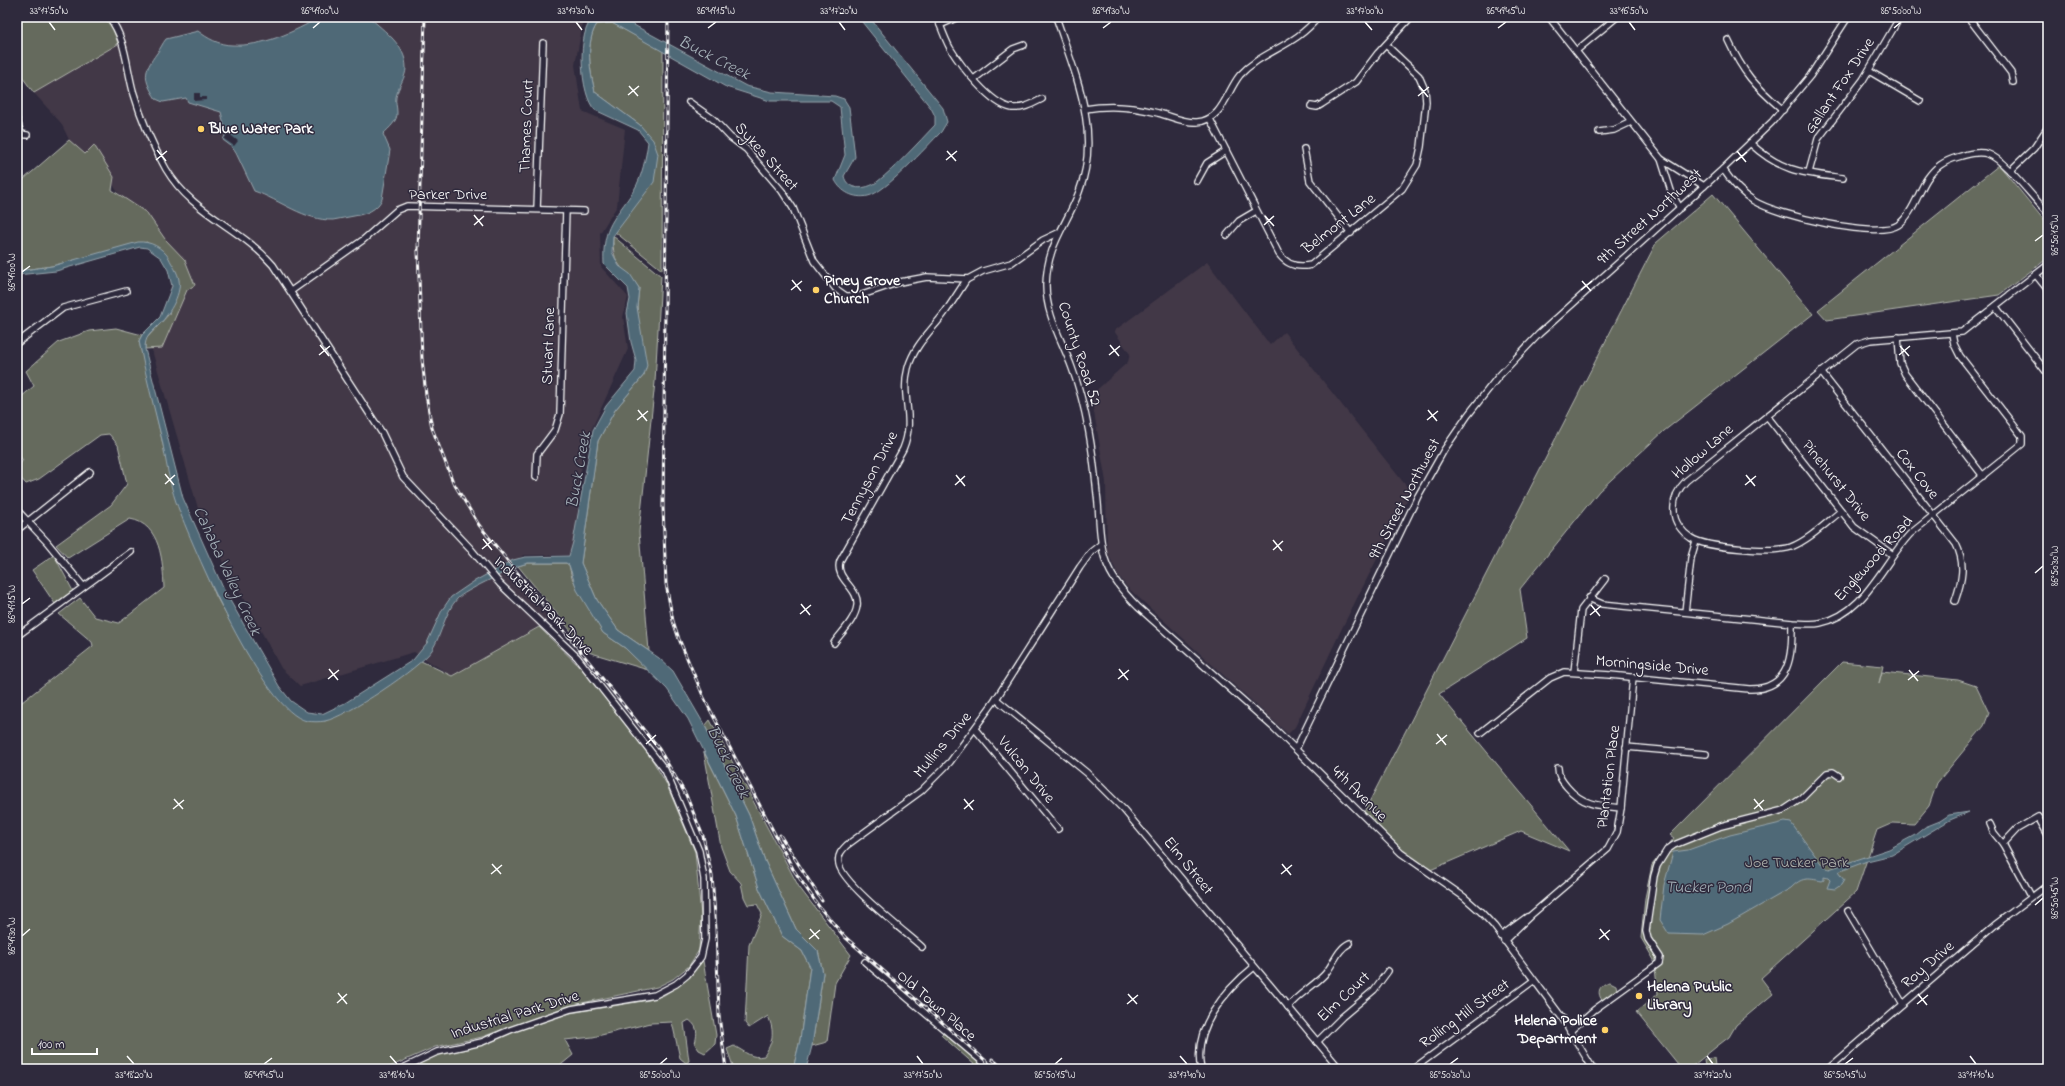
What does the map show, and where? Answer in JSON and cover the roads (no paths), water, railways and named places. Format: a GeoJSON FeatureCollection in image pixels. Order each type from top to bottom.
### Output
{"type":"FeatureCollection","features":[{"type":"Feature","properties":{"kind":"street","name":"Industrial Park Drive"},"geometry":{"type":"LineString","coordinates":[[109,17],[121,38],[132,88],[141,117],[156,150],[174,182],[197,206],[257,247],[273,265],[382,432],[403,477],[500,584],[577,657],[664,770],[691,827],[699,851],[704,879],[705,939],[701,957],[687,975],[676,984],[655,996],[571,1009],[510,1030],[482,1042],[437,1052],[401,1069]]}},
{"type":"Feature","properties":{"kind":"street"},"geometry":{"type":"LineString","coordinates":[[937,17],[950,48],[974,79],[993,98],[1006,107],[1022,108],[1042,99]]}},
{"type":"Feature","properties":{"kind":"street"},"geometry":{"type":"LineString","coordinates":[[940,25],[958,17]]}},
{"type":"Feature","properties":{"kind":"street","name":"County Road 52"},"geometry":{"type":"LineString","coordinates":[[1056,17],[1085,108],[1089,142],[1086,168],[1074,205],[1058,233],[1048,270],[1047,303],[1052,320],[1072,368],[1084,412],[1096,478],[1101,544]]}},
{"type":"Feature","properties":{"kind":"street"},"geometry":{"type":"LineString","coordinates":[[1085,108],[1138,109],[1160,113],[1187,122],[1199,122],[1210,119],[1221,108],[1241,75],[1301,35],[1318,17]]}},
{"type":"Feature","properties":{"kind":"street"},"geometry":{"type":"LineString","coordinates":[[1312,106],[1322,104],[1351,87],[1411,17]]}},
{"type":"Feature","properties":{"kind":"street"},"geometry":{"type":"LineString","coordinates":[[1549,17],[1660,159],[1672,194],[1680,208]]}},
{"type":"Feature","properties":{"kind":"street"},"geometry":{"type":"LineString","coordinates":[[1576,51],[1617,17]]}},
{"type":"Feature","properties":{"kind":"street","name":"9th Street Northwest"},"geometry":{"type":"LineString","coordinates":[[1296,749],[1418,496],[1444,450],[1468,415],[1517,356],[1704,186],[1783,110],[1810,76],[1848,17]]}},
{"type":"Feature","properties":{"kind":"street","name":"Gallant Fox Drive"},"geometry":{"type":"LineString","coordinates":[[1809,172],[1818,139],[1869,71],[1900,17]]}},
{"type":"Feature","properties":{"kind":"street"},"geometry":{"type":"LineString","coordinates":[[1968,17],[2011,73],[2013,82]]}},
{"type":"Feature","properties":{"kind":"street"},"geometry":{"type":"LineString","coordinates":[[1728,40],[1741,67],[1751,81],[1783,110]]}},
{"type":"Feature","properties":{"kind":"street","name":"Thames Court"},"geometry":{"type":"LineString","coordinates":[[537,209],[543,43]]}},
{"type":"Feature","properties":{"kind":"street"},"geometry":{"type":"LineString","coordinates":[[974,79],[1013,49],[1024,45]]}},
{"type":"Feature","properties":{"kind":"street","name":"Belmont Lane"},"geometry":{"type":"LineString","coordinates":[[1210,119],[1279,254],[1284,260],[1296,266],[1306,266],[1314,263],[1402,189],[1414,171],[1420,155],[1426,102],[1423,84],[1416,73],[1386,45]]}},
{"type":"Feature","properties":{"kind":"street"},"geometry":{"type":"LineString","coordinates":[[1869,71],[1920,101]]}},
{"type":"Feature","properties":{"kind":"street","name":"Sykes Street"},"geometry":{"type":"LineString","coordinates":[[689,102],[713,119],[730,137],[746,150],[782,190],[793,208],[812,257],[836,289],[842,294],[852,298],[900,282],[933,276],[966,279]]}},
{"type":"Feature","properties":{"kind":"street"},"geometry":{"type":"LineString","coordinates":[[17,120],[24,134],[17,144]]}},
{"type":"Feature","properties":{"kind":"street"},"geometry":{"type":"LineString","coordinates":[[1599,132],[1614,130],[1631,122]]}},
{"type":"Feature","properties":{"kind":"street"},"geometry":{"type":"LineString","coordinates":[[2010,171],[2034,148],[2048,127]]}},
{"type":"Feature","properties":{"kind":"street"},"geometry":{"type":"LineString","coordinates":[[1750,143],[1767,158],[1787,169],[1843,178]]}},
{"type":"Feature","properties":{"kind":"street"},"geometry":{"type":"LineString","coordinates":[[1304,149],[1310,181],[1351,233]]}},
{"type":"Feature","properties":{"kind":"street"},"geometry":{"type":"LineString","coordinates":[[1197,181],[1207,163],[1226,151]]}},
{"type":"Feature","properties":{"kind":"street"},"geometry":{"type":"LineString","coordinates":[[1722,169],[1752,200],[1778,211],[1814,221],[1882,230],[1891,228],[1900,223],[1928,178],[1938,166],[1948,160],[1967,154],[1986,153],[2003,163],[2048,212]]}},
{"type":"Feature","properties":{"kind":"street"},"geometry":{"type":"LineString","coordinates":[[1660,159],[1704,186]]}},
{"type":"Feature","properties":{"kind":"street","name":"Parker Drive"},"geometry":{"type":"LineString","coordinates":[[291,291],[363,240],[403,207],[413,205],[584,210]]}},
{"type":"Feature","properties":{"kind":"street","name":"Stuart Lane"},"geometry":{"type":"LineString","coordinates":[[536,477],[537,454],[555,430],[560,414],[566,210]]}},
{"type":"Feature","properties":{"kind":"street"},"geometry":{"type":"LineString","coordinates":[[1227,235],[1239,222],[1256,211]]}},
{"type":"Feature","properties":{"kind":"street"},"geometry":{"type":"LineString","coordinates":[[966,279],[983,271],[1011,263],[1044,240],[1058,233]]}},
{"type":"Feature","properties":{"kind":"street"},"geometry":{"type":"LineString","coordinates":[[1952,334],[1962,332],[2048,265]]}},
{"type":"Feature","properties":{"kind":"street"},"geometry":{"type":"LineString","coordinates":[[2036,275],[2048,290]]}},
{"type":"Feature","properties":{"kind":"street","name":"Tennyson Drive"},"geometry":{"type":"LineString","coordinates":[[834,644],[853,616],[857,606],[854,593],[840,574],[840,562],[903,449],[909,433],[910,423],[906,386],[910,361],[919,344],[944,313],[966,279]]}},
{"type":"Feature","properties":{"kind":"street"},"geometry":{"type":"LineString","coordinates":[[17,343],[62,308],[126,291]]}},
{"type":"Feature","properties":{"kind":"street"},"geometry":{"type":"LineString","coordinates":[[1996,307],[2048,374]]}},
{"type":"Feature","properties":{"kind":"street","name":"Hollow Lane"},"geometry":{"type":"LineString","coordinates":[[1696,541],[1686,534],[1676,521],[1674,509],[1678,490],[1686,480],[1860,343],[1898,337],[1952,334]]}},
{"type":"Feature","properties":{"kind":"street","name":"Englewood Road"},"geometry":{"type":"LineString","coordinates":[[1589,598],[1602,604],[1792,623],[1818,623],[1844,613],[1877,580],[1893,555],[1910,534],[2020,447],[2023,439],[1960,356],[1954,344],[1952,334]]}},
{"type":"Feature","properties":{"kind":"street"},"geometry":{"type":"LineString","coordinates":[[1898,337],[1900,363],[1904,374],[1983,476]]}},
{"type":"Feature","properties":{"kind":"street","name":"Cox Cove"},"geometry":{"type":"LineString","coordinates":[[1822,372],[1956,544],[1962,557],[1962,577],[1955,601]]}},
{"type":"Feature","properties":{"kind":"street","name":"Pinehurst Drive"},"geometry":{"type":"LineString","coordinates":[[1767,416],[1841,511],[1861,533],[1893,555]]}},
{"type":"Feature","properties":{"kind":"street"},"geometry":{"type":"LineString","coordinates":[[17,530],[90,472]]}},
{"type":"Feature","properties":{"kind":"street"},"geometry":{"type":"LineString","coordinates":[[17,510],[48,542],[83,586]]}},
{"type":"Feature","properties":{"kind":"street"},"geometry":{"type":"LineString","coordinates":[[1685,612],[1691,558],[1696,541],[1718,545],[1781,549],[1791,547],[1804,540],[1841,511]]}},
{"type":"Feature","properties":{"kind":"street","name":"4th Avenue"},"geometry":{"type":"LineString","coordinates":[[1101,544],[1109,570],[1126,595],[1296,749],[1391,844],[1419,868],[1470,902],[1486,917],[1503,938],[1570,1031],[1593,1069]]}},
{"type":"Feature","properties":{"kind":"street","name":"Mullins Drive"},"geometry":{"type":"LineString","coordinates":[[833,860],[839,856],[847,845],[930,783],[950,762],[996,699],[1080,567],[1091,552],[1101,544]]}},
{"type":"Feature","properties":{"kind":"street"},"geometry":{"type":"LineString","coordinates":[[17,636],[131,552]]}},
{"type":"Feature","properties":{"kind":"street"},"geometry":{"type":"LineString","coordinates":[[1574,672],[1580,614],[1589,598],[1605,579]]}},
{"type":"Feature","properties":{"kind":"street","name":"Morningside Drive"},"geometry":{"type":"LineString","coordinates":[[1480,733],[1550,678],[1559,674],[1574,672],[1749,689],[1766,688],[1781,678],[1789,664],[1792,623]]}},
{"type":"Feature","properties":{"kind":"street","name":"Plantation Place"},"geometry":{"type":"LineString","coordinates":[[1503,938],[1608,849],[1617,832],[1621,808],[1633,677]]}},
{"type":"Feature","properties":{"kind":"street","name":"Elm Street"},"geometry":{"type":"LineString","coordinates":[[996,699],[1083,770],[1114,800],[1150,839],[1254,967],[1340,1069]]}},
{"type":"Feature","properties":{"kind":"street","name":"Vulcan Drive"},"geometry":{"type":"LineString","coordinates":[[975,729],[1058,829]]}},
{"type":"Feature","properties":{"kind":"street"},"geometry":{"type":"LineString","coordinates":[[1626,747],[1706,754]]}},
{"type":"Feature","properties":{"kind":"street"},"geometry":{"type":"LineString","coordinates":[[1558,768],[1560,779],[1578,798],[1593,805],[1621,808]]}},
{"type":"Feature","properties":{"kind":"street"},"geometry":{"type":"LineString","coordinates":[[1570,1031],[1594,1010],[1658,963],[1660,957],[1648,939],[1646,931],[1654,876],[1657,866],[1667,850],[1674,845],[1721,826],[1784,810],[1802,798],[1827,773],[1833,772],[1839,776]]}},
{"type":"Feature","properties":{"kind":"street"},"geometry":{"type":"LineString","coordinates":[[2002,844],[2017,829],[2038,817],[2048,835]]}},
{"type":"Feature","properties":{"kind":"street"},"geometry":{"type":"LineString","coordinates":[[1990,824],[2031,896]]}},
{"type":"Feature","properties":{"kind":"street"},"geometry":{"type":"LineString","coordinates":[[839,856],[840,869],[845,877],[894,924],[922,947]]}},
{"type":"Feature","properties":{"kind":"street","name":"Roy Drive"},"geometry":{"type":"LineString","coordinates":[[1828,1069],[1995,925],[2031,896],[2048,885]]}},
{"type":"Feature","properties":{"kind":"street"},"geometry":{"type":"LineString","coordinates":[[1848,911],[1903,1004]]}},
{"type":"Feature","properties":{"kind":"street"},"geometry":{"type":"LineString","coordinates":[[1288,1008],[1307,988],[1325,974],[1340,951],[1350,943]]}},
{"type":"Feature","properties":{"kind":"street","name":"Old Town Place"},"geometry":{"type":"LineString","coordinates":[[865,962],[991,1069]]}},
{"type":"Feature","properties":{"kind":"street"},"geometry":{"type":"LineString","coordinates":[[1201,1069],[1199,1044],[1206,1025],[1236,981],[1254,967]]}},
{"type":"Feature","properties":{"kind":"street","name":"Elm Court"},"geometry":{"type":"LineString","coordinates":[[1317,1042],[1342,1016],[1374,990],[1388,971]]}},
{"type":"Feature","properties":{"kind":"street","name":"Rolling Mill Street"},"geometry":{"type":"LineString","coordinates":[[1413,1069],[1533,981]]}},
{"type":"Feature","properties":{"kind":"water","name":"Blue Water Park"},"geometry":{"type":"Polygon","coordinates":[[[320,17],[369,17],[398,45],[405,60],[406,68],[405,75],[396,97],[396,118],[393,124],[383,134],[390,150],[382,199],[374,209],[367,213],[333,220],[303,214],[254,191],[236,153],[231,146],[223,140],[226,133],[221,112],[188,102],[186,98],[163,102],[156,99],[149,86],[146,76],[149,65],[166,39],[198,31],[209,39],[222,44],[255,44],[289,33],[320,17]]]}},
{"type":"Feature","properties":{"kind":"water"},"geometry":{"type":"Polygon","coordinates":[[[594,17],[616,17],[632,24],[746,86],[772,92],[835,96],[844,99],[849,107],[855,157],[844,176],[846,181],[853,187],[868,187],[877,182],[935,125],[935,116],[931,108],[858,17],[869,17],[943,108],[947,122],[941,132],[885,187],[875,193],[863,197],[848,194],[835,180],[845,155],[840,107],[831,101],[770,101],[726,87],[612,23],[597,24],[591,39],[590,66],[595,92],[640,125],[653,140],[658,154],[654,182],[613,236],[612,252],[619,266],[630,274],[639,288],[637,307],[647,365],[644,375],[615,410],[598,441],[581,563],[597,600],[618,630],[659,658],[673,671],[705,726],[749,815],[765,861],[796,929],[818,951],[823,973],[812,1046],[806,1069],[793,1069],[800,1040],[810,967],[802,951],[782,936],[759,888],[736,816],[688,719],[667,689],[625,648],[603,633],[577,590],[569,565],[566,563],[528,563],[518,566],[461,595],[449,611],[432,650],[413,668],[365,702],[335,718],[316,722],[307,721],[289,711],[270,689],[250,659],[213,588],[176,502],[139,341],[142,335],[160,317],[172,286],[168,270],[161,258],[147,248],[140,247],[56,271],[17,275],[17,271],[52,266],[138,242],[151,244],[159,248],[169,258],[178,277],[178,292],[173,305],[162,322],[148,336],[145,349],[183,498],[224,590],[279,686],[291,701],[307,712],[322,714],[345,703],[413,660],[427,643],[442,610],[451,597],[473,582],[513,560],[525,557],[569,556],[573,542],[593,430],[606,406],[635,371],[636,360],[631,342],[627,313],[630,299],[628,288],[604,264],[604,251],[605,240],[611,224],[634,190],[639,179],[645,160],[648,142],[638,130],[595,110],[590,103],[583,78],[582,48],[584,35],[588,24],[594,17]]]}},
{"type":"Feature","properties":{"kind":"water","name":"Tucker Pond"},"geometry":{"type":"Polygon","coordinates":[[[1969,812],[1950,820],[1892,855],[1867,861],[1838,872],[1844,880],[1841,885],[1835,889],[1827,888],[1830,880],[1828,878],[1824,877],[1824,880],[1822,881],[1808,879],[1802,880],[1791,888],[1728,924],[1703,935],[1669,934],[1660,920],[1664,885],[1673,852],[1688,850],[1730,835],[1785,822],[1791,823],[1823,866],[1829,869],[1889,849],[1915,835],[1925,827],[1940,821],[1949,815],[1969,812]]]}},
{"type":"Feature","properties":{"kind":"railway"},"geometry":{"type":"LineString","coordinates":[[425,17],[418,250],[422,359],[426,395],[432,428],[453,482],[479,525],[659,749],[686,795],[703,836],[712,876],[716,929],[719,1016],[726,1069]]}},
{"type":"Feature","properties":{"kind":"railway"},"geometry":{"type":"LineString","coordinates":[[668,17],[663,507],[666,584],[673,621],[704,698],[793,869],[820,908],[845,937],[995,1069]]}},
{"type":"Feature","properties":{"kind":"railway"},"geometry":{"type":"LineString","coordinates":[[780,835],[822,901]]}},
{"type":"Feature","properties":{"kind":"railway"},"geometry":{"type":"LineString","coordinates":[[992,1059],[1004,1069]]}},
{"type":"Feature","properties":{"kind":"place","name":"Blue Water Park"},"geometry":{"type":"Point","coordinates":[201,129]}},
{"type":"Feature","properties":{"kind":"place","name":"Piney Grove Church"},"geometry":{"type":"Point","coordinates":[816,290]}},
{"type":"Feature","properties":{"kind":"place","name":"Helena Public Library"},"geometry":{"type":"Point","coordinates":[1639,996]}},
{"type":"Feature","properties":{"kind":"place","name":"Helena Police Department"},"geometry":{"type":"Point","coordinates":[1605,1030]}},
{"type":"Feature","properties":{"kind":"water label","name":"Buck Creek"},"geometry":{"type":"Point","coordinates":[714,58]}},
{"type":"Feature","properties":{"kind":"water label","name":"Buck Creek"},"geometry":{"type":"Point","coordinates":[579,470]}},
{"type":"Feature","properties":{"kind":"water label","name":"Cahaba Valley Creek"},"geometry":{"type":"Point","coordinates":[227,571]}},
{"type":"Feature","properties":{"kind":"water label","name":"Buck Creek"},"geometry":{"type":"Point","coordinates":[728,762]}},
{"type":"Feature","properties":{"kind":"park label","name":"Joe Tucker Park"},"geometry":{"type":"Point","coordinates":[1797,863]}}]}
